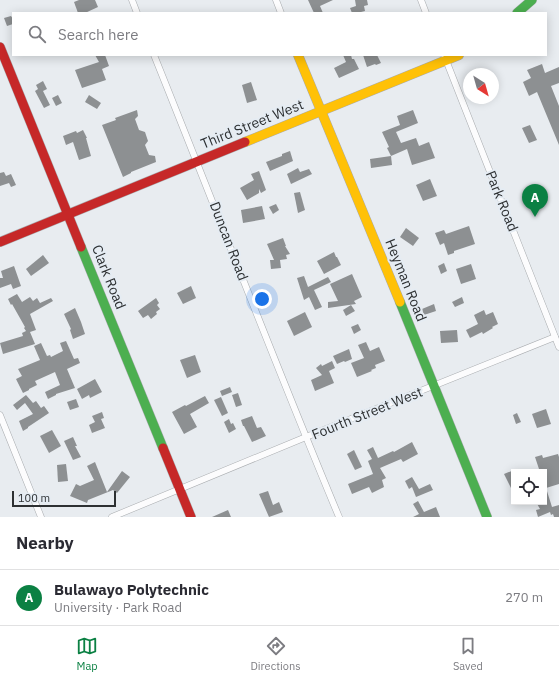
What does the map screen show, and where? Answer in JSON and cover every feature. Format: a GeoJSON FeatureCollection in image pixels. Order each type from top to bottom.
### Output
{"type":"FeatureCollection","features":[{"type":"Feature","properties":{"kind":"street"},"geometry":{"type":"LineString","coordinates":[[132,0],[137,12]]}},
{"type":"Feature","properties":{"kind":"street"},"geometry":{"type":"LineString","coordinates":[[276,0],[281,12]]}},
{"type":"Feature","properties":{"kind":"street"},"geometry":{"type":"LineString","coordinates":[[421,0],[426,12]]}},
{"type":"Feature","properties":{"kind":"street"},"geometry":{"type":"LineString","coordinates":[[518,12],[532,0]]}},
{"type":"Feature","properties":{"kind":"street","name":"Clark Road"},"geometry":{"type":"LineString","coordinates":[[0,47],[190,517]]}},
{"type":"Feature","properties":{"kind":"street","name":"Duncan Road"},"geometry":{"type":"LineString","coordinates":[[154,56],[339,517]]}},
{"type":"Feature","properties":{"kind":"street","name":"Heyman Road"},"geometry":{"type":"LineString","coordinates":[[298,56],[487,517]]}},
{"type":"Feature","properties":{"kind":"street","name":"Third Street West"},"geometry":{"type":"LineString","coordinates":[[0,242],[321,112],[445,58]]}},
{"type":"Feature","properties":{"kind":"street","name":"Park Road"},"geometry":{"type":"LineString","coordinates":[[445,58],[559,347]]}},
{"type":"Feature","properties":{"kind":"street","name":"Fourth Street West"},"geometry":{"type":"LineString","coordinates":[[112,517],[555,336]]}},
{"type":"Feature","properties":{"kind":"street"},"geometry":{"type":"LineString","coordinates":[[0,415],[41,517]]}},
{"type":"Feature","properties":{"kind":"building"},"geometry":{"type":"Polygon","coordinates":[[[79,0],[95,0],[98,7],[87,12],[78,12],[74,2],[79,0]]]}},
{"type":"Feature","properties":{"kind":"building"},"geometry":{"type":"Polygon","coordinates":[[[308,0],[333,0],[320,6],[323,12],[314,12],[308,0]]]}},
{"type":"Feature","properties":{"kind":"building"},"geometry":{"type":"Polygon","coordinates":[[[355,0],[367,0],[368,5],[364,6],[365,11],[352,12],[350,8],[356,6],[355,0]]]}},
{"type":"Feature","properties":{"kind":"building"},"geometry":{"type":"Polygon","coordinates":[[[11,16],[12,24],[7,26],[4,18],[11,16]]]}},
{"type":"Feature","properties":{"kind":"building"},"geometry":{"type":"Polygon","coordinates":[[[96,56],[105,56],[109,66],[102,69],[106,80],[82,88],[75,70],[99,62],[96,56]]]}},
{"type":"Feature","properties":{"kind":"building"},"geometry":{"type":"Polygon","coordinates":[[[343,56],[351,56],[359,69],[339,78],[334,68],[346,62],[343,56]]]}},
{"type":"Feature","properties":{"kind":"building"},"geometry":{"type":"Polygon","coordinates":[[[363,56],[378,56],[381,63],[367,67],[363,56]]]}},
{"type":"Feature","properties":{"kind":"building"},"geometry":{"type":"Polygon","coordinates":[[[542,64],[545,73],[559,67],[559,83],[551,86],[559,106],[559,145],[537,92],[529,96],[523,82],[531,78],[527,70],[542,64]]]}},
{"type":"Feature","properties":{"kind":"building"},"geometry":{"type":"Polygon","coordinates":[[[43,81],[47,89],[43,91],[50,105],[44,108],[35,91],[38,89],[36,85],[43,81]]]}},
{"type":"Feature","properties":{"kind":"building"},"geometry":{"type":"Polygon","coordinates":[[[251,82],[257,100],[247,103],[242,85],[251,82]]]}},
{"type":"Feature","properties":{"kind":"building"},"geometry":{"type":"Polygon","coordinates":[[[58,95],[62,103],[56,106],[52,98],[58,95]]]}},
{"type":"Feature","properties":{"kind":"building"},"geometry":{"type":"Polygon","coordinates":[[[89,95],[101,103],[97,109],[85,102],[89,95]]]}},
{"type":"Feature","properties":{"kind":"building"},"geometry":{"type":"Polygon","coordinates":[[[137,110],[138,116],[135,119],[139,130],[145,132],[148,141],[145,145],[149,155],[155,156],[156,162],[131,172],[123,177],[102,125],[116,120],[115,118],[137,110]]]}},
{"type":"Feature","properties":{"kind":"building"},"geometry":{"type":"Polygon","coordinates":[[[413,110],[418,123],[396,132],[401,143],[416,138],[419,146],[429,142],[435,158],[412,165],[407,149],[391,156],[387,148],[389,147],[382,132],[400,125],[397,116],[413,110]]]}},
{"type":"Feature","properties":{"kind":"building"},"geometry":{"type":"Polygon","coordinates":[[[530,125],[537,140],[529,143],[522,128],[530,125]]]}},
{"type":"Feature","properties":{"kind":"building"},"geometry":{"type":"Polygon","coordinates":[[[83,130],[87,138],[91,156],[79,160],[73,142],[66,145],[63,136],[83,130]]]}},
{"type":"Feature","properties":{"kind":"building"},"geometry":{"type":"Polygon","coordinates":[[[290,151],[293,161],[270,171],[266,162],[282,156],[282,154],[290,151]]]}},
{"type":"Feature","properties":{"kind":"building"},"geometry":{"type":"Polygon","coordinates":[[[391,156],[392,165],[371,168],[370,159],[391,156]]]}},
{"type":"Feature","properties":{"kind":"building"},"geometry":{"type":"Polygon","coordinates":[[[298,168],[300,172],[309,169],[312,174],[291,184],[287,174],[298,168]]]}},
{"type":"Feature","properties":{"kind":"building"},"geometry":{"type":"Polygon","coordinates":[[[259,171],[266,190],[261,193],[259,189],[259,193],[247,200],[240,188],[254,180],[251,174],[259,171]]]}},
{"type":"Feature","properties":{"kind":"building"},"geometry":{"type":"Polygon","coordinates":[[[4,172],[6,176],[11,174],[16,185],[11,187],[9,183],[0,186],[0,173],[4,172]]]}},
{"type":"Feature","properties":{"kind":"building"},"geometry":{"type":"Polygon","coordinates":[[[430,179],[437,196],[423,201],[416,185],[430,179]]]}},
{"type":"Feature","properties":{"kind":"building"},"geometry":{"type":"Polygon","coordinates":[[[300,192],[305,210],[298,213],[294,193],[300,192]]]}},
{"type":"Feature","properties":{"kind":"building"},"geometry":{"type":"Polygon","coordinates":[[[276,204],[279,210],[273,214],[269,207],[276,204]]]}},
{"type":"Feature","properties":{"kind":"building"},"geometry":{"type":"Polygon","coordinates":[[[262,206],[265,219],[243,223],[241,210],[262,206]]]}},
{"type":"Feature","properties":{"kind":"building"},"geometry":{"type":"Polygon","coordinates":[[[469,226],[475,244],[454,251],[454,253],[448,255],[444,243],[440,245],[435,233],[444,230],[446,234],[469,226]]]}},
{"type":"Feature","properties":{"kind":"building"},"geometry":{"type":"Polygon","coordinates":[[[406,228],[419,238],[413,246],[400,237],[406,228]]]}},
{"type":"Feature","properties":{"kind":"building"},"geometry":{"type":"Polygon","coordinates":[[[283,238],[285,246],[290,254],[286,255],[287,259],[280,260],[281,268],[271,269],[270,260],[274,260],[267,244],[283,238]]]}},
{"type":"Feature","properties":{"kind":"building"},"geometry":{"type":"Polygon","coordinates":[[[334,252],[341,265],[324,274],[317,261],[334,252]]]}},
{"type":"Feature","properties":{"kind":"building"},"geometry":{"type":"Polygon","coordinates":[[[43,255],[49,263],[31,276],[26,269],[43,255]]]}},
{"type":"Feature","properties":{"kind":"building"},"geometry":{"type":"Polygon","coordinates":[[[444,263],[447,271],[441,274],[438,266],[444,263]]]}},
{"type":"Feature","properties":{"kind":"building"},"geometry":{"type":"Polygon","coordinates":[[[471,264],[476,279],[461,284],[456,269],[471,264]]]}},
{"type":"Feature","properties":{"kind":"building"},"geometry":{"type":"Polygon","coordinates":[[[14,266],[21,286],[13,289],[11,284],[0,288],[0,278],[3,278],[1,271],[14,266]]]}},
{"type":"Feature","properties":{"kind":"building"},"geometry":{"type":"Polygon","coordinates":[[[352,274],[362,297],[354,301],[356,304],[328,308],[328,302],[338,301],[330,284],[352,274]]]}},
{"type":"Feature","properties":{"kind":"building"},"geometry":{"type":"Polygon","coordinates":[[[304,276],[308,287],[328,277],[331,282],[314,290],[322,307],[315,310],[309,297],[304,300],[297,278],[304,276]]]}},
{"type":"Feature","properties":{"kind":"building"},"geometry":{"type":"Polygon","coordinates":[[[191,286],[196,298],[183,304],[177,293],[191,286]]]}},
{"type":"Feature","properties":{"kind":"building"},"geometry":{"type":"Polygon","coordinates":[[[17,294],[22,302],[30,297],[33,301],[37,298],[40,303],[51,298],[53,301],[30,314],[36,330],[30,332],[35,344],[3,354],[0,343],[23,336],[22,333],[26,331],[8,299],[17,294]]]}},
{"type":"Feature","properties":{"kind":"building"},"geometry":{"type":"Polygon","coordinates":[[[462,297],[464,303],[455,307],[452,302],[462,297]]]}},
{"type":"Feature","properties":{"kind":"building"},"geometry":{"type":"Polygon","coordinates":[[[156,298],[159,303],[157,305],[160,309],[156,312],[157,314],[151,319],[148,315],[143,318],[138,311],[156,298]]]}},
{"type":"Feature","properties":{"kind":"building"},"geometry":{"type":"Polygon","coordinates":[[[434,304],[436,311],[424,315],[422,309],[434,304]]]}},
{"type":"Feature","properties":{"kind":"building"},"geometry":{"type":"Polygon","coordinates":[[[351,305],[355,311],[346,316],[343,310],[351,305]]]}},
{"type":"Feature","properties":{"kind":"building"},"geometry":{"type":"Polygon","coordinates":[[[75,308],[85,334],[73,339],[71,329],[64,314],[75,308]]]}},
{"type":"Feature","properties":{"kind":"building"},"geometry":{"type":"Polygon","coordinates":[[[484,310],[486,315],[493,312],[498,324],[483,334],[482,332],[470,338],[466,330],[478,324],[474,315],[484,310]]]}},
{"type":"Feature","properties":{"kind":"building"},"geometry":{"type":"Polygon","coordinates":[[[305,312],[312,327],[294,336],[287,321],[305,312]]]}},
{"type":"Feature","properties":{"kind":"building"},"geometry":{"type":"Polygon","coordinates":[[[358,324],[361,330],[354,334],[351,327],[358,324]]]}},
{"type":"Feature","properties":{"kind":"building"},"geometry":{"type":"Polygon","coordinates":[[[457,330],[458,342],[441,343],[440,331],[457,330]]]}},
{"type":"Feature","properties":{"kind":"building"},"geometry":{"type":"Polygon","coordinates":[[[66,341],[74,359],[78,358],[80,363],[67,369],[75,388],[56,394],[48,399],[45,392],[60,385],[55,372],[35,381],[37,385],[23,393],[16,379],[22,376],[18,369],[40,360],[34,346],[41,343],[47,356],[50,355],[51,357],[63,351],[60,343],[66,341]]]}},
{"type":"Feature","properties":{"kind":"building"},"geometry":{"type":"Polygon","coordinates":[[[366,342],[370,351],[379,347],[385,361],[375,365],[376,368],[371,370],[372,371],[357,377],[351,363],[364,358],[358,345],[366,342]]]}},
{"type":"Feature","properties":{"kind":"building"},"geometry":{"type":"Polygon","coordinates":[[[349,349],[352,359],[337,364],[333,356],[349,349]]]}},
{"type":"Feature","properties":{"kind":"building"},"geometry":{"type":"Polygon","coordinates":[[[195,355],[201,372],[187,378],[180,360],[195,355]]]}},
{"type":"Feature","properties":{"kind":"building"},"geometry":{"type":"Polygon","coordinates":[[[332,361],[335,368],[329,371],[334,383],[315,391],[311,380],[322,375],[316,368],[321,364],[322,366],[332,361]]]}},
{"type":"Feature","properties":{"kind":"building"},"geometry":{"type":"Polygon","coordinates":[[[95,379],[102,392],[90,398],[89,395],[82,399],[77,389],[95,379]]]}},
{"type":"Feature","properties":{"kind":"building"},"geometry":{"type":"Polygon","coordinates":[[[230,387],[232,392],[222,396],[220,391],[230,387]]]}},
{"type":"Feature","properties":{"kind":"building"},"geometry":{"type":"Polygon","coordinates":[[[238,393],[242,405],[236,407],[232,395],[238,393]]]}},
{"type":"Feature","properties":{"kind":"building"},"geometry":{"type":"Polygon","coordinates":[[[26,395],[33,403],[36,401],[41,408],[44,406],[49,413],[23,431],[19,421],[33,414],[25,403],[17,410],[13,405],[26,395]]]}},
{"type":"Feature","properties":{"kind":"building"},"geometry":{"type":"Polygon","coordinates":[[[205,396],[209,403],[190,414],[197,427],[184,434],[172,412],[205,396]]]}},
{"type":"Feature","properties":{"kind":"building"},"geometry":{"type":"Polygon","coordinates":[[[221,397],[228,413],[222,416],[214,400],[221,397]]]}},
{"type":"Feature","properties":{"kind":"building"},"geometry":{"type":"Polygon","coordinates":[[[76,399],[79,407],[70,410],[67,402],[76,399]]]}},
{"type":"Feature","properties":{"kind":"building"},"geometry":{"type":"Polygon","coordinates":[[[546,409],[551,424],[537,428],[532,414],[546,409]]]}},
{"type":"Feature","properties":{"kind":"building"},"geometry":{"type":"Polygon","coordinates":[[[102,412],[104,418],[101,419],[105,428],[92,433],[89,425],[95,422],[92,416],[102,412]]]}},
{"type":"Feature","properties":{"kind":"building"},"geometry":{"type":"Polygon","coordinates":[[[517,413],[521,422],[516,424],[513,415],[517,413]]]}},
{"type":"Feature","properties":{"kind":"building"},"geometry":{"type":"Polygon","coordinates":[[[252,416],[257,428],[261,427],[266,436],[252,442],[241,420],[252,416]]]}},
{"type":"Feature","properties":{"kind":"building"},"geometry":{"type":"Polygon","coordinates":[[[229,419],[231,424],[233,423],[236,429],[229,433],[224,422],[229,419]]]}},
{"type":"Feature","properties":{"kind":"building"},"geometry":{"type":"Polygon","coordinates":[[[52,430],[61,446],[49,453],[40,436],[52,430]]]}},
{"type":"Feature","properties":{"kind":"building"},"geometry":{"type":"Polygon","coordinates":[[[73,437],[77,446],[75,446],[81,457],[73,460],[64,441],[73,437]]]}},
{"type":"Feature","properties":{"kind":"building"},"geometry":{"type":"Polygon","coordinates":[[[412,442],[418,454],[403,462],[401,459],[380,468],[386,478],[382,480],[384,487],[372,493],[369,487],[352,494],[348,484],[373,474],[368,461],[372,459],[367,450],[373,447],[378,458],[393,451],[394,452],[412,442]]]}},
{"type":"Feature","properties":{"kind":"building"},"geometry":{"type":"Polygon","coordinates":[[[354,450],[362,467],[355,470],[347,454],[354,450]]]}},
{"type":"Feature","properties":{"kind":"building"},"geometry":{"type":"Polygon","coordinates":[[[558,454],[559,484],[547,488],[547,469],[539,469],[535,457],[542,455],[543,458],[558,454]]]}},
{"type":"Feature","properties":{"kind":"building"},"geometry":{"type":"Polygon","coordinates":[[[95,462],[107,492],[122,471],[130,477],[117,493],[113,490],[88,500],[87,503],[70,496],[76,484],[80,486],[94,480],[87,466],[95,462]]]}},
{"type":"Feature","properties":{"kind":"building"},"geometry":{"type":"Polygon","coordinates":[[[66,464],[68,481],[58,482],[57,465],[66,464]]]}},
{"type":"Feature","properties":{"kind":"building"},"geometry":{"type":"Polygon","coordinates":[[[511,471],[511,488],[504,474],[511,471]]]}},
{"type":"Feature","properties":{"kind":"building"},"geometry":{"type":"Polygon","coordinates":[[[412,477],[419,489],[430,484],[433,490],[416,497],[412,487],[409,489],[405,481],[412,477]]]}},
{"type":"Feature","properties":{"kind":"building"},"geometry":{"type":"Polygon","coordinates":[[[268,491],[273,505],[279,502],[283,512],[269,517],[259,494],[268,491]]]}},
{"type":"Feature","properties":{"kind":"building"},"geometry":{"type":"Polygon","coordinates":[[[547,491],[552,507],[559,505],[559,517],[554,517],[550,512],[538,517],[536,510],[540,509],[538,505],[547,505],[547,491]]]}},
{"type":"Feature","properties":{"kind":"building"},"geometry":{"type":"Polygon","coordinates":[[[418,501],[424,512],[436,507],[440,517],[413,517],[419,514],[413,504],[418,501]]]}},
{"type":"Feature","properties":{"kind":"building"},"geometry":{"type":"Polygon","coordinates":[[[228,510],[231,517],[212,517],[228,510]]]}},
{"type":"Feature","properties":{"kind":"traffic: fast"},"geometry":{"type":"LineString","coordinates":[[518,12],[532,0]]}},
{"type":"Feature","properties":{"kind":"traffic: fast"},"geometry":{"type":"LineString","coordinates":[[81,247],[163,448]]}},
{"type":"Feature","properties":{"kind":"traffic: fast"},"geometry":{"type":"LineString","coordinates":[[400,302],[487,517]]}},
{"type":"Feature","properties":{"kind":"traffic: slow"},"geometry":{"type":"LineString","coordinates":[[298,56],[400,302]]}},
{"type":"Feature","properties":{"kind":"traffic: slow"},"geometry":{"type":"LineString","coordinates":[[245,142],[457,56]]}},
{"type":"Feature","properties":{"kind":"traffic: jam"},"geometry":{"type":"LineString","coordinates":[[0,47],[81,247]]}},
{"type":"Feature","properties":{"kind":"traffic: jam"},"geometry":{"type":"LineString","coordinates":[[0,242],[245,142]]}},
{"type":"Feature","properties":{"kind":"traffic: jam"},"geometry":{"type":"LineString","coordinates":[[163,448],[191,517]]}},
{"type":"Feature","properties":{"kind":"place","name":"Bulawayo Polytechnic"},"geometry":{"type":"Point","coordinates":[535,217]}}]}
